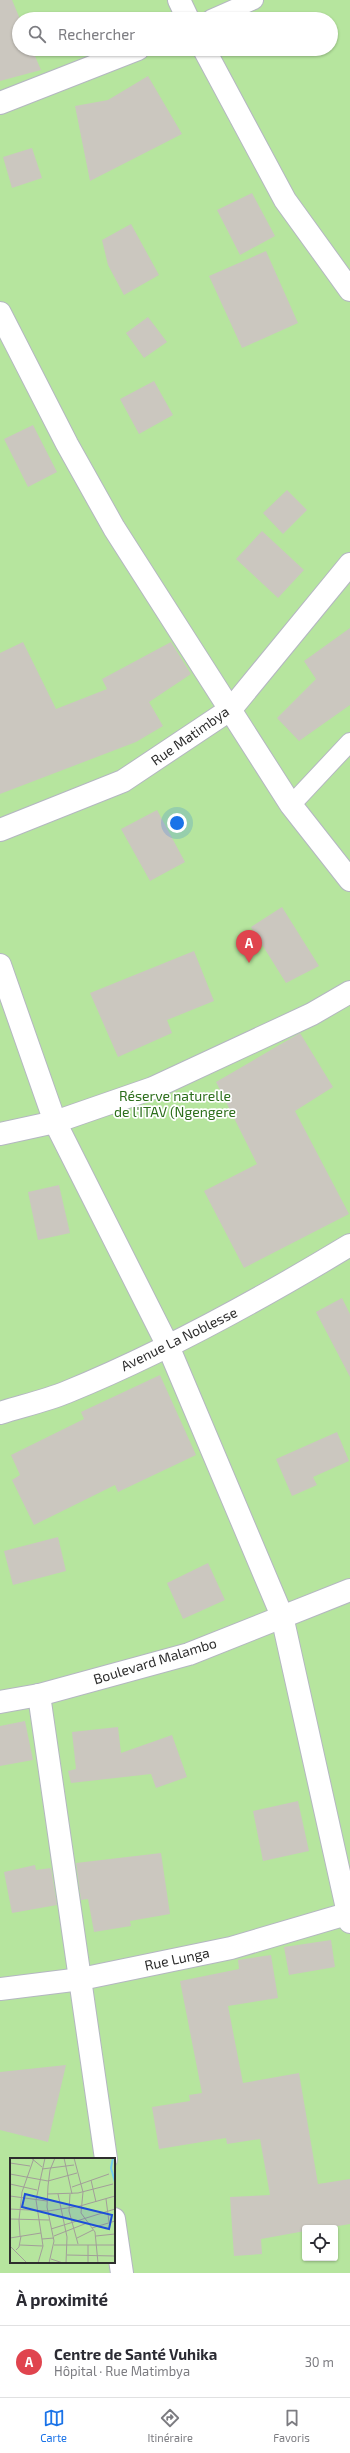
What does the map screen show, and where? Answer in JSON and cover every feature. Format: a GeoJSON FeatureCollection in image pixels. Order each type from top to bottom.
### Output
{"type":"FeatureCollection","features":[{"type":"Feature","properties":{"kind":"street"},"geometry":{"type":"LineString","coordinates":[[179,0],[185,12]]}},
{"type":"Feature","properties":{"kind":"street"},"geometry":{"type":"LineString","coordinates":[[0,103],[120,56]]}},
{"type":"Feature","properties":{"kind":"street"},"geometry":{"type":"LineString","coordinates":[[208,56],[285,200],[350,290]]}},
{"type":"Feature","properties":{"kind":"street"},"geometry":{"type":"LineString","coordinates":[[0,313],[67,444],[114,528],[291,805],[350,880]]}},
{"type":"Feature","properties":{"kind":"street","name":"Rue Matimbya"},"geometry":{"type":"LineString","coordinates":[[0,830],[124,781],[231,709],[347,576]]}},
{"type":"Feature","properties":{"kind":"street"},"geometry":{"type":"LineString","coordinates":[[0,965],[55,1122],[168,1346],[282,1616],[349,1916]]}},
{"type":"Feature","properties":{"kind":"street"},"geometry":{"type":"LineString","coordinates":[[0,1134],[55,1122],[153,1088],[312,1014],[350,992]]}},
{"type":"Feature","properties":{"kind":"street","name":"Avenue La Noblesse"},"geometry":{"type":"LineString","coordinates":[[0,1413],[66,1393],[168,1346],[274,1291],[350,1245]]}},
{"type":"Feature","properties":{"kind":"street","name":"Boulevard Malambo"},"geometry":{"type":"LineString","coordinates":[[0,1702],[39,1695],[189,1654],[350,1590]]}},
{"type":"Feature","properties":{"kind":"street"},"geometry":{"type":"LineString","coordinates":[[39,1695],[106,2158]]}},
{"type":"Feature","properties":{"kind":"street","name":"Rue Lunga"},"geometry":{"type":"LineString","coordinates":[[0,1989],[81,1979],[232,1948],[349,1916]]}},
{"type":"Feature","properties":{"kind":"street"},"geometry":{"type":"LineString","coordinates":[[115,2226],[122,2273]]}},
{"type":"Feature","properties":{"kind":"lane"},"geometry":{"type":"LineString","coordinates":[[227,12],[254,0]]}},
{"type":"Feature","properties":{"kind":"lane"},"geometry":{"type":"LineString","coordinates":[[291,805],[350,742]]}},
{"type":"Feature","properties":{"kind":"green space","name":"Réserve naturelle de l'ITAV (Ngengere"},"geometry":{"type":"Polygon","coordinates":[[[0,0],[350,0],[350,2273],[0,2273],[0,0]]]}},
{"type":"Feature","properties":{"kind":"building"},"geometry":{"type":"Polygon","coordinates":[[[0,0],[12,0],[17,12],[12,12],[12,56],[35,56],[41,70],[0,81],[0,0]]]}},
{"type":"Feature","properties":{"kind":"building"},"geometry":{"type":"Polygon","coordinates":[[[148,76],[182,134],[90,181],[75,106],[108,100],[148,76]]]}},
{"type":"Feature","properties":{"kind":"building"},"geometry":{"type":"Polygon","coordinates":[[[32,148],[42,178],[12,188],[3,157],[32,148]]]}},
{"type":"Feature","properties":{"kind":"building"},"geometry":{"type":"Polygon","coordinates":[[[252,193],[275,236],[240,255],[217,210],[252,193]]]}},
{"type":"Feature","properties":{"kind":"building"},"geometry":{"type":"Polygon","coordinates":[[[131,224],[159,275],[124,295],[108,265],[102,240],[131,224]]]}},
{"type":"Feature","properties":{"kind":"building"},"geometry":{"type":"Polygon","coordinates":[[[266,251],[298,323],[242,348],[209,276],[266,251]]]}},
{"type":"Feature","properties":{"kind":"building"},"geometry":{"type":"Polygon","coordinates":[[[148,317],[167,342],[144,358],[126,333],[148,317]]]}},
{"type":"Feature","properties":{"kind":"building"},"geometry":{"type":"Polygon","coordinates":[[[154,381],[173,415],[139,434],[120,399],[154,381]]]}},
{"type":"Feature","properties":{"kind":"building"},"geometry":{"type":"Polygon","coordinates":[[[33,425],[57,472],[28,487],[4,439],[33,425]]]}},
{"type":"Feature","properties":{"kind":"building"},"geometry":{"type":"Polygon","coordinates":[[[287,490],[307,510],[283,534],[263,513],[287,490]]]}},
{"type":"Feature","properties":{"kind":"building"},"geometry":{"type":"Polygon","coordinates":[[[262,531],[304,570],[278,598],[236,559],[262,531]]]}},
{"type":"Feature","properties":{"kind":"building"},"geometry":{"type":"Polygon","coordinates":[[[350,628],[350,705],[299,741],[277,718],[316,679],[304,661],[350,628]]]}},
{"type":"Feature","properties":{"kind":"building"},"geometry":{"type":"Polygon","coordinates":[[[23,642],[56,709],[107,689],[102,679],[171,642],[191,674],[149,702],[163,726],[136,742],[0,794],[0,653],[23,642]]]}},
{"type":"Feature","properties":{"kind":"building"},"geometry":{"type":"Polygon","coordinates":[[[157,810],[185,862],[150,881],[121,829],[157,810]]]}},
{"type":"Feature","properties":{"kind":"building"},"geometry":{"type":"Polygon","coordinates":[[[282,907],[319,966],[286,983],[251,927],[282,907]]]}},
{"type":"Feature","properties":{"kind":"building"},"geometry":{"type":"Polygon","coordinates":[[[194,951],[214,1001],[167,1020],[172,1033],[118,1057],[90,993],[194,951]]]}},
{"type":"Feature","properties":{"kind":"building"},"geometry":{"type":"Polygon","coordinates":[[[300,1033],[333,1087],[295,1111],[349,1214],[244,1268],[204,1191],[257,1164],[216,1082],[300,1033]]]}},
{"type":"Feature","properties":{"kind":"building"},"geometry":{"type":"Polygon","coordinates":[[[59,1185],[70,1233],[38,1240],[28,1192],[59,1185]]]}},
{"type":"Feature","properties":{"kind":"building"},"geometry":{"type":"Polygon","coordinates":[[[342,1298],[350,1314],[350,1377],[316,1312],[342,1298]]]}},
{"type":"Feature","properties":{"kind":"building"},"geometry":{"type":"Polygon","coordinates":[[[160,1375],[196,1455],[118,1492],[115,1485],[34,1525],[12,1480],[20,1475],[11,1455],[84,1419],[81,1412],[160,1375]]]}},
{"type":"Feature","properties":{"kind":"building"},"geometry":{"type":"Polygon","coordinates":[[[337,1432],[349,1461],[313,1477],[317,1485],[292,1496],[276,1459],[337,1432]]]}},
{"type":"Feature","properties":{"kind":"building"},"geometry":{"type":"Polygon","coordinates":[[[58,1537],[66,1571],[13,1585],[4,1551],[58,1537]]]}},
{"type":"Feature","properties":{"kind":"building"},"geometry":{"type":"Polygon","coordinates":[[[208,1563],[225,1600],[183,1619],[167,1583],[208,1563]]]}},
{"type":"Feature","properties":{"kind":"building"},"geometry":{"type":"Polygon","coordinates":[[[25,1721],[33,1760],[0,1766],[0,1726],[25,1721]]]}},
{"type":"Feature","properties":{"kind":"building"},"geometry":{"type":"Polygon","coordinates":[[[118,1727],[121,1753],[172,1735],[187,1777],[156,1788],[151,1774],[71,1783],[68,1771],[76,1769],[72,1732],[118,1727]]]}},
{"type":"Feature","properties":{"kind":"building"},"geometry":{"type":"Polygon","coordinates":[[[298,1801],[309,1851],[263,1861],[253,1811],[298,1801]]]}},
{"type":"Feature","properties":{"kind":"building"},"geometry":{"type":"Polygon","coordinates":[[[161,1853],[170,1914],[130,1921],[131,1926],[94,1932],[88,1899],[81,1900],[76,1863],[161,1853]]]}},
{"type":"Feature","properties":{"kind":"building"},"geometry":{"type":"Polygon","coordinates":[[[35,1865],[36,1870],[51,1868],[57,1905],[12,1913],[4,1872],[35,1865]]]}},
{"type":"Feature","properties":{"kind":"building"},"geometry":{"type":"Polygon","coordinates":[[[331,1940],[335,1967],[289,1975],[284,1947],[331,1940]]]}},
{"type":"Feature","properties":{"kind":"building"},"geometry":{"type":"Polygon","coordinates":[[[271,1955],[278,1998],[228,2006],[243,2083],[299,2073],[318,2184],[350,2179],[350,2224],[338,2226],[302,2225],[302,2232],[261,2239],[262,2254],[234,2256],[230,2197],[270,2195],[260,2139],[227,2144],[226,2138],[159,2149],[152,2107],[190,2101],[189,2095],[202,2093],[180,1981],[239,1969],[238,1960],[271,1955]]]}},
{"type":"Feature","properties":{"kind":"building"},"geometry":{"type":"Polygon","coordinates":[[[66,2065],[48,2142],[0,2130],[0,2072],[66,2065]]]}},
{"type":"Feature","properties":{"kind":"place","name":"Centre de Santé Vuhika"},"geometry":{"type":"Point","coordinates":[249,963]}}]}
